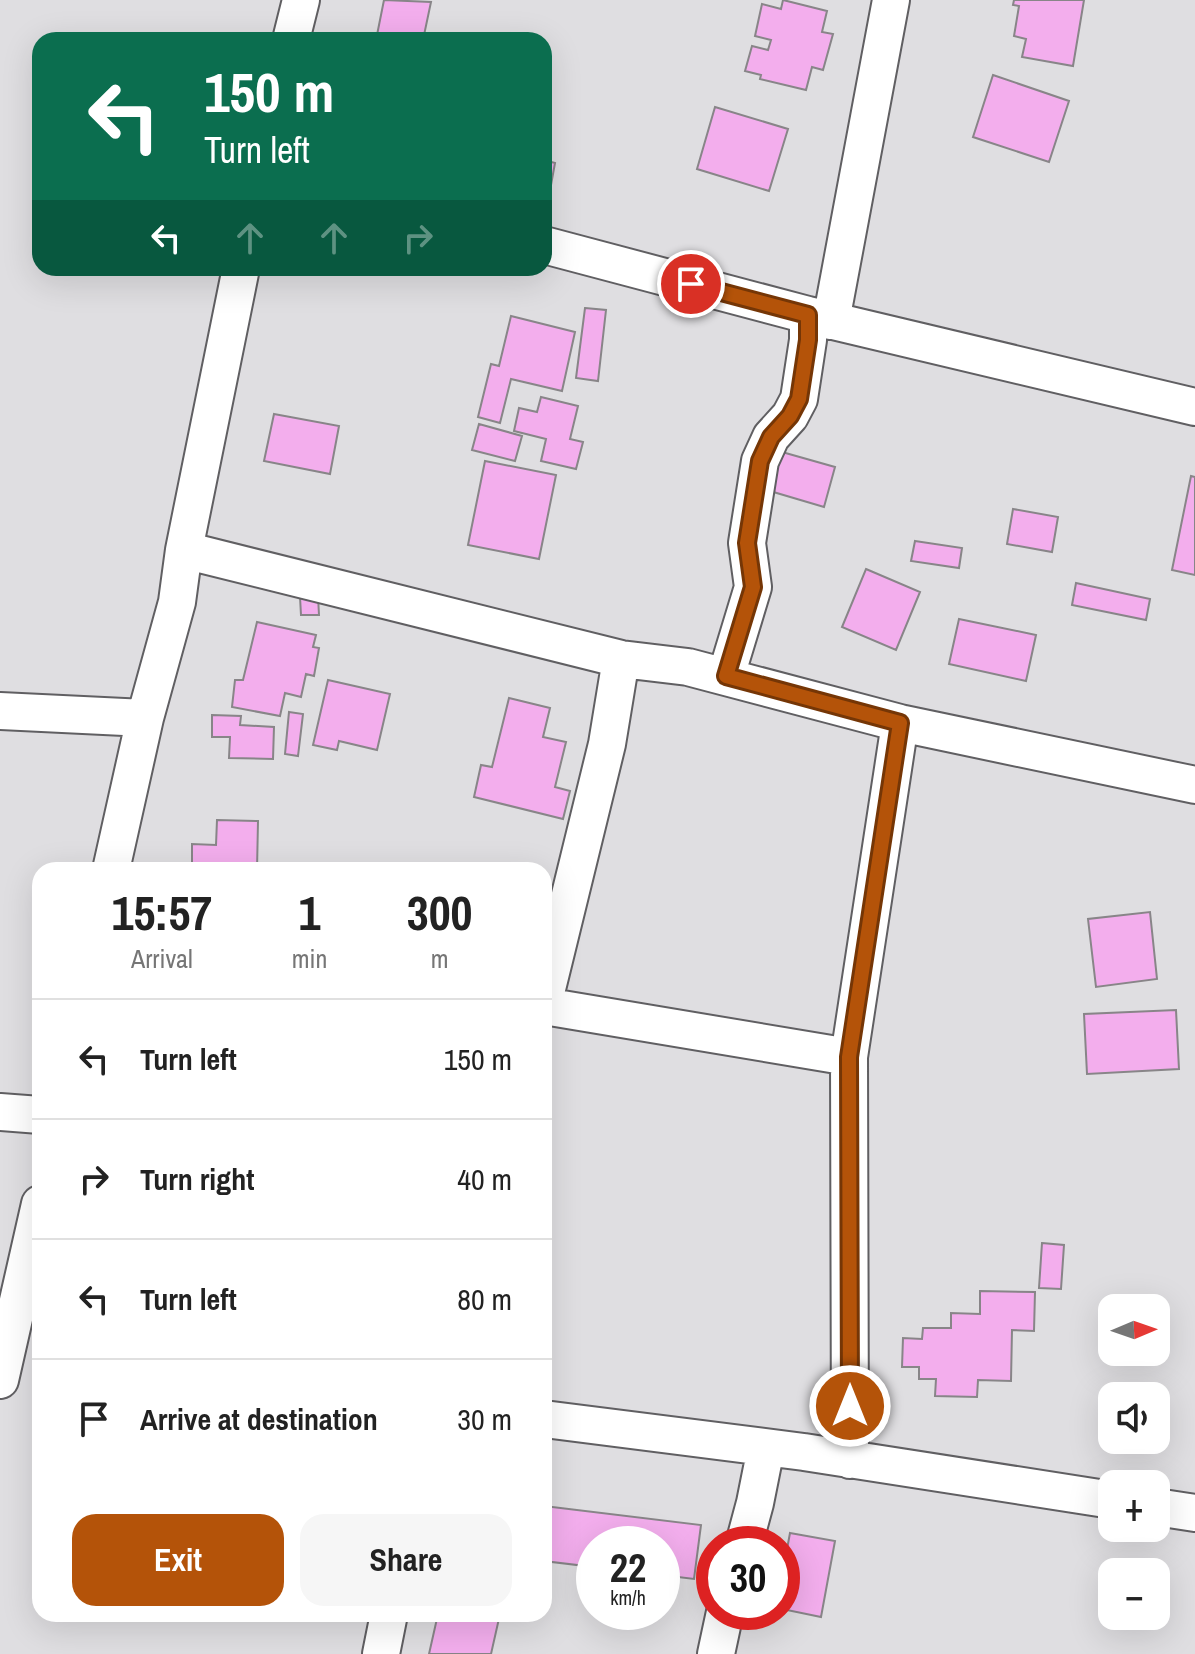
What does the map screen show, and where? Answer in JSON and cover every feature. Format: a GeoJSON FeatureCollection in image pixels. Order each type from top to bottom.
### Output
{"type":"FeatureCollection","features":[{"type":"Feature","properties":{"kind":"street"},"geometry":{"type":"LineString","coordinates":[[293,32],[301,0]]}},
{"type":"Feature","properties":{"kind":"street"},"geometry":{"type":"LineString","coordinates":[[726,676],[753,587],[747,543],[760,461],[771,437],[790,416],[799,399],[808,340],[820,318],[891,0]]}},
{"type":"Feature","properties":{"kind":"street"},"geometry":{"type":"LineString","coordinates":[[552,247],[820,318],[1195,407]]}},
{"type":"Feature","properties":{"kind":"street"},"geometry":{"type":"LineString","coordinates":[[113,862],[145,718],[177,602],[184,550],[239,276]]}},
{"type":"Feature","properties":{"kind":"street"},"geometry":{"type":"LineString","coordinates":[[184,550],[621,659],[688,667],[900,723],[1195,785]]}},
{"type":"Feature","properties":{"kind":"street"},"geometry":{"type":"LineString","coordinates":[[552,971],[607,744],[621,659]]}},
{"type":"Feature","properties":{"kind":"street"},"geometry":{"type":"LineString","coordinates":[[0,711],[145,718]]}},
{"type":"Feature","properties":{"kind":"street"},"geometry":{"type":"LineString","coordinates":[[850,1460],[849,1057],[900,723]]}},
{"type":"Feature","properties":{"kind":"street"},"geometry":{"type":"LineString","coordinates":[[552,1005],[849,1057]]}},
{"type":"Feature","properties":{"kind":"street"},"geometry":{"type":"LineString","coordinates":[[0,1112],[32,1114]]}},
{"type":"Feature","properties":{"kind":"street"},"geometry":{"type":"LineString","coordinates":[[0,1380],[26,1335],[32,1279]]}},
{"type":"Feature","properties":{"kind":"street"},"geometry":{"type":"LineString","coordinates":[[552,1420],[766,1448],[1098,1498]]}},
{"type":"Feature","properties":{"kind":"street"},"geometry":{"type":"LineString","coordinates":[[748,1526],[766,1448]]}},
{"type":"Feature","properties":{"kind":"street"},"geometry":{"type":"LineString","coordinates":[[1170,1508],[1195,1510]]}},
{"type":"Feature","properties":{"kind":"street"},"geometry":{"type":"LineString","coordinates":[[381,1654],[387,1622]]}},
{"type":"Feature","properties":{"kind":"street"},"geometry":{"type":"LineString","coordinates":[[716,1654],[721,1630]]}},
{"type":"Feature","properties":{"kind":"building"},"geometry":{"type":"Polygon","coordinates":[[[384,0],[431,2],[425,32],[378,32],[384,0]]]}},
{"type":"Feature","properties":{"kind":"building"},"geometry":{"type":"Polygon","coordinates":[[[783,0],[827,11],[822,32],[833,34],[823,70],[812,67],[806,90],[760,79],[761,75],[745,71],[752,46],[768,50],[771,40],[755,36],[762,4],[781,9],[783,0]]]}},
{"type":"Feature","properties":{"kind":"building"},"geometry":{"type":"Polygon","coordinates":[[[1014,0],[1084,0],[1073,66],[1022,57],[1026,39],[1014,36],[1019,6],[1013,5],[1014,0]]]}},
{"type":"Feature","properties":{"kind":"building"},"geometry":{"type":"Polygon","coordinates":[[[993,75],[1069,101],[1049,162],[973,137],[993,75]]]}},
{"type":"Feature","properties":{"kind":"building"},"geometry":{"type":"Polygon","coordinates":[[[715,107],[788,129],[769,191],[697,169],[715,107]]]}},
{"type":"Feature","properties":{"kind":"building"},"geometry":{"type":"Polygon","coordinates":[[[585,308],[606,310],[598,381],[576,378],[585,308]]]}},
{"type":"Feature","properties":{"kind":"building"},"geometry":{"type":"Polygon","coordinates":[[[511,316],[575,332],[562,391],[511,379],[500,423],[478,417],[491,364],[499,366],[511,316]]]}},
{"type":"Feature","properties":{"kind":"building"},"geometry":{"type":"Polygon","coordinates":[[[541,397],[578,406],[570,439],[583,442],[576,469],[541,461],[546,439],[514,431],[519,408],[537,412],[541,397]]]}},
{"type":"Feature","properties":{"kind":"building"},"geometry":{"type":"Polygon","coordinates":[[[274,414],[339,426],[330,474],[264,461],[274,414]]]}},
{"type":"Feature","properties":{"kind":"building"},"geometry":{"type":"Polygon","coordinates":[[[479,424],[522,436],[515,461],[472,450],[479,424]]]}},
{"type":"Feature","properties":{"kind":"building"},"geometry":{"type":"Polygon","coordinates":[[[782,452],[835,467],[824,507],[770,491],[782,452]]]}},
{"type":"Feature","properties":{"kind":"building"},"geometry":{"type":"Polygon","coordinates":[[[485,461],[556,475],[539,559],[468,545],[485,461]]]}},
{"type":"Feature","properties":{"kind":"building"},"geometry":{"type":"Polygon","coordinates":[[[1191,476],[1195,477],[1195,575],[1172,570],[1191,476]]]}},
{"type":"Feature","properties":{"kind":"building"},"geometry":{"type":"Polygon","coordinates":[[[1013,509],[1058,517],[1052,552],[1007,544],[1013,509]]]}},
{"type":"Feature","properties":{"kind":"building"},"geometry":{"type":"Polygon","coordinates":[[[915,541],[962,548],[959,568],[911,561],[915,541]]]}},
{"type":"Feature","properties":{"kind":"building"},"geometry":{"type":"Polygon","coordinates":[[[866,569],[920,592],[896,650],[842,627],[866,569]]]}},
{"type":"Feature","properties":{"kind":"building"},"geometry":{"type":"Polygon","coordinates":[[[1076,583],[1150,599],[1146,620],[1072,605],[1076,583]]]}},
{"type":"Feature","properties":{"kind":"building"},"geometry":{"type":"Polygon","coordinates":[[[318,596],[319,615],[301,615],[300,597],[318,596]]]}},
{"type":"Feature","properties":{"kind":"building"},"geometry":{"type":"Polygon","coordinates":[[[959,619],[1036,635],[1026,681],[949,664],[959,619]]]}},
{"type":"Feature","properties":{"kind":"building"},"geometry":{"type":"Polygon","coordinates":[[[257,622],[316,635],[313,647],[319,648],[314,676],[306,674],[301,697],[285,693],[280,716],[232,707],[235,680],[243,680],[257,622]]]}},
{"type":"Feature","properties":{"kind":"building"},"geometry":{"type":"Polygon","coordinates":[[[328,680],[390,694],[377,750],[339,741],[337,750],[313,745],[328,680]]]}},
{"type":"Feature","properties":{"kind":"building"},"geometry":{"type":"Polygon","coordinates":[[[509,698],[550,708],[543,737],[566,742],[555,787],[570,791],[563,819],[474,797],[481,765],[492,767],[509,698]]]}},
{"type":"Feature","properties":{"kind":"building"},"geometry":{"type":"Polygon","coordinates":[[[289,712],[303,714],[298,756],[285,754],[289,712]]]}},
{"type":"Feature","properties":{"kind":"building"},"geometry":{"type":"Polygon","coordinates":[[[212,715],[241,716],[240,725],[274,727],[273,759],[229,758],[230,737],[212,737],[212,715]]]}},
{"type":"Feature","properties":{"kind":"building"},"geometry":{"type":"Polygon","coordinates":[[[217,820],[258,821],[257,862],[192,862],[192,844],[216,845],[217,820]]]}},
{"type":"Feature","properties":{"kind":"building"},"geometry":{"type":"Polygon","coordinates":[[[1150,912],[1157,979],[1096,987],[1088,919],[1150,912]]]}},
{"type":"Feature","properties":{"kind":"building"},"geometry":{"type":"Polygon","coordinates":[[[1176,1010],[1179,1069],[1087,1074],[1084,1014],[1176,1010]]]}},
{"type":"Feature","properties":{"kind":"building"},"geometry":{"type":"Polygon","coordinates":[[[1042,1243],[1064,1245],[1061,1289],[1039,1288],[1042,1243]]]}},
{"type":"Feature","properties":{"kind":"building"},"geometry":{"type":"Polygon","coordinates":[[[980,1291],[1035,1292],[1034,1331],[1012,1330],[1011,1381],[978,1380],[977,1397],[935,1396],[936,1379],[919,1379],[919,1367],[902,1367],[903,1338],[922,1339],[923,1328],[951,1328],[951,1313],[980,1314],[980,1291]]]}},
{"type":"Feature","properties":{"kind":"building"},"geometry":{"type":"Polygon","coordinates":[[[552,1507],[701,1525],[696,1526],[694,1579],[680,1577],[680,1526],[576,1526],[576,1565],[552,1562],[552,1507]]]}},
{"type":"Feature","properties":{"kind":"building"},"geometry":{"type":"Polygon","coordinates":[[[800,1535],[835,1541],[821,1617],[800,1613],[800,1535]]]}},
{"type":"Feature","properties":{"kind":"building"},"geometry":{"type":"Polygon","coordinates":[[[436,1622],[498,1622],[491,1654],[429,1654],[436,1622]]]}},
{"type":"Feature","properties":{"kind":"route"},"geometry":{"type":"LineString","coordinates":[[691,284],[808,315],[808,340],[799,399],[790,416],[771,437],[760,461],[747,543],[753,587],[726,676],[900,723],[849,1057],[850,1406]]}}]}
